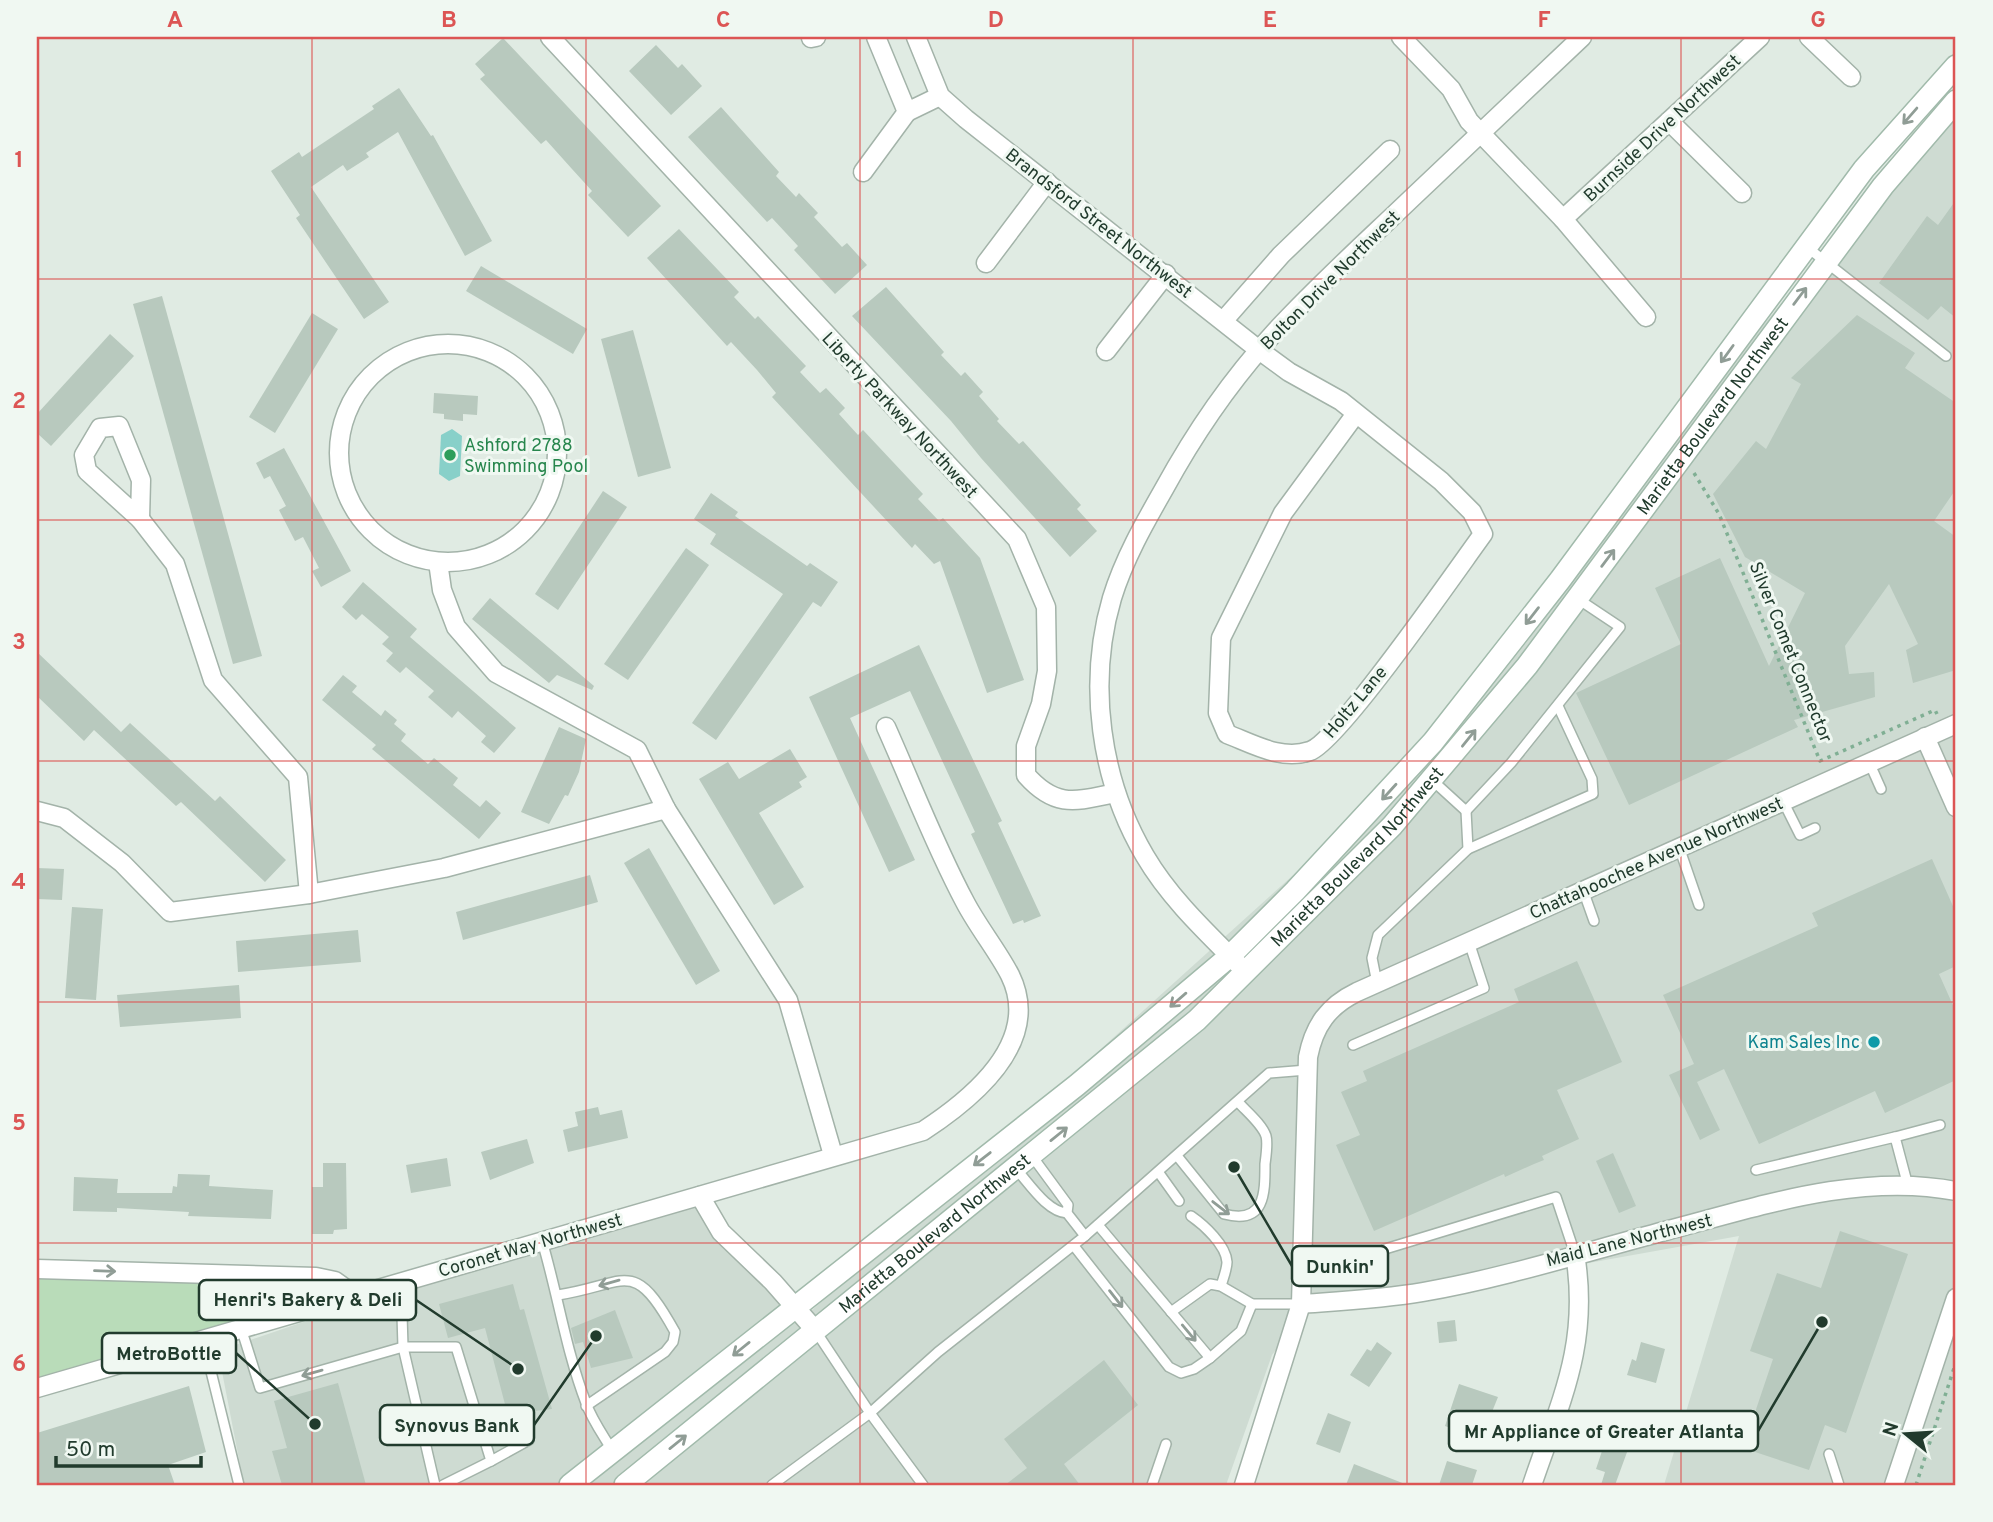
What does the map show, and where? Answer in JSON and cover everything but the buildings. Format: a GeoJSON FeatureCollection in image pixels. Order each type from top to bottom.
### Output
{"type":"FeatureCollection","features":[{"type":"Feature","properties":{"kind":"main road"},"geometry":{"type":"LineString","coordinates":[[570,1485],[1077,1085],[1230,956],[1363,820],[1433,742],[1560,580],[1864,169],[1956,66]]}},
{"type":"Feature","properties":{"kind":"main road","name":"Marietta Boulevard Northwest"},"geometry":{"type":"LineString","coordinates":[[625,1485],[1119,1086],[1247,973],[1392,826],[1519,676],[1825,263],[1934,124],[1956,101]]}},
{"type":"Feature","properties":{"kind":"street","name":"Liberty Parkway Northwest"},"geometry":{"type":"LineString","coordinates":[[550,37],[1017,539],[1046,607],[1047,671],[1026,746],[1026,775],[1041,791],[1063,801],[1116,793]]}},
{"type":"Feature","properties":{"kind":"street"},"geometry":{"type":"LineString","coordinates":[[876,37],[907,112]]}},
{"type":"Feature","properties":{"kind":"street"},"geometry":{"type":"LineString","coordinates":[[863,172],[907,112],[940,96],[916,37]]}},
{"type":"Feature","properties":{"kind":"street"},"geometry":{"type":"LineString","coordinates":[[1401,37],[1451,89],[1460,109],[1480,133],[1563,219],[1646,317]]}},
{"type":"Feature","properties":{"kind":"street","name":"Bolton Drive Northwest"},"geometry":{"type":"LineString","coordinates":[[1247,973],[1181,905],[1160,878],[1144,855],[1116,793],[1104,738],[1100,693],[1101,659],[1112,597],[1133,545],[1181,457],[1259,350],[1306,298],[1583,37]]}},
{"type":"Feature","properties":{"kind":"street","name":"Burnside Drive Northwest"},"geometry":{"type":"LineString","coordinates":[[1563,219],[1760,37]]}},
{"type":"Feature","properties":{"kind":"street"},"geometry":{"type":"LineString","coordinates":[[1809,37],[1851,78]]}},
{"type":"Feature","properties":{"kind":"street","name":"Brandsford Street Northwest"},"geometry":{"type":"LineString","coordinates":[[940,96],[1259,350]]}},
{"type":"Feature","properties":{"kind":"street"},"geometry":{"type":"LineString","coordinates":[[1669,121],[1742,193]]}},
{"type":"Feature","properties":{"kind":"street"},"geometry":{"type":"LineString","coordinates":[[1224,320],[1281,255],[1390,150]]}},
{"type":"Feature","properties":{"kind":"street"},"geometry":{"type":"LineString","coordinates":[[986,263],[1047,182]]}},
{"type":"Feature","properties":{"kind":"street"},"geometry":{"type":"LineString","coordinates":[[1106,351],[1166,274]]}},
{"type":"Feature","properties":{"kind":"street"},"geometry":{"type":"LineString","coordinates":[[466,345],[505,360],[536,388],[554,426],[556,467],[543,507],[516,538],[480,558],[438,562],[396,550],[363,522],[343,483],[340,439],[355,398],[384,365],[423,347],[466,345]]}},
{"type":"Feature","properties":{"kind":"street","name":"Holtz Lane"},"geometry":{"type":"LineString","coordinates":[[1259,350],[1289,372],[1341,401],[1440,481],[1472,512],[1483,534],[1394,657],[1334,730],[1312,751],[1283,755],[1227,734],[1218,713],[1221,638],[1283,513],[1355,415]]}},
{"type":"Feature","properties":{"kind":"street"},"geometry":{"type":"LineString","coordinates":[[140,519],[141,480],[127,443],[119,426],[100,428],[84,455],[87,471],[140,519],[175,564],[214,680],[298,777],[309,894]]}},
{"type":"Feature","properties":{"kind":"street"},"geometry":{"type":"LineString","coordinates":[[438,562],[442,590],[456,627],[496,673],[637,750],[666,809],[788,1000],[832,1156]]}},
{"type":"Feature","properties":{"kind":"street","name":"Coronet Way Northwest"},"geometry":{"type":"LineString","coordinates":[[37,1388],[923,1131],[960,1107],[985,1083],[1012,1043],[1019,1005],[1010,976],[965,903],[886,727]]}},
{"type":"Feature","properties":{"kind":"street","name":"Chattahoochee Avenue Northwest"},"geometry":{"type":"LineString","coordinates":[[1244,1485],[1301,1304],[1307,1070],[1312,1037],[1328,1011],[1357,992],[1950,727]]}},
{"type":"Feature","properties":{"kind":"street"},"geometry":{"type":"LineString","coordinates":[[1926,737],[1956,807]]}},
{"type":"Feature","properties":{"kind":"street"},"geometry":{"type":"LineString","coordinates":[[37,811],[64,818],[122,863],[170,912],[309,894],[444,869],[666,809]]}},
{"type":"Feature","properties":{"kind":"street","name":"Maid Lane Northwest"},"geometry":{"type":"LineString","coordinates":[[1301,1304],[1364,1300],[1424,1292],[1766,1205],[1850,1188],[1923,1185],[1956,1192]]}},
{"type":"Feature","properties":{"kind":"street"},"geometry":{"type":"LineString","coordinates":[[700,1196],[721,1232],[773,1282],[815,1330]]}},
{"type":"Feature","properties":{"kind":"street"},"geometry":{"type":"LineString","coordinates":[[1532,1485],[1577,1347],[1581,1315],[1576,1254]]}},
{"type":"Feature","properties":{"kind":"street"},"geometry":{"type":"LineString","coordinates":[[37,1269],[316,1277],[335,1281],[356,1296]]}},
{"type":"Feature","properties":{"kind":"street"},"geometry":{"type":"LineString","coordinates":[[1894,1485],[1956,1298]]}},
{"type":"Feature","properties":{"kind":"lane"},"geometry":{"type":"LineString","coordinates":[[1934,124],[1956,122]]}},
{"type":"Feature","properties":{"kind":"lane"},"geometry":{"type":"LineString","coordinates":[[1807,246],[1825,263],[1946,356]]}},
{"type":"Feature","properties":{"kind":"lane"},"geometry":{"type":"LineString","coordinates":[[1468,849],[1466,811],[1558,706],[1620,627],[1578,599]]}},
{"type":"Feature","properties":{"kind":"lane"},"geometry":{"type":"LineString","coordinates":[[1377,983],[1372,958],[1378,935],[1468,849],[1593,794],[1592,779],[1558,706]]}},
{"type":"Feature","properties":{"kind":"lane"},"geometry":{"type":"LineString","coordinates":[[1869,762],[1881,789]]}},
{"type":"Feature","properties":{"kind":"lane"},"geometry":{"type":"LineString","coordinates":[[1432,780],[1466,811]]}},
{"type":"Feature","properties":{"kind":"lane"},"geometry":{"type":"LineString","coordinates":[[1783,801],[1800,835],[1815,828]]}},
{"type":"Feature","properties":{"kind":"lane"},"geometry":{"type":"LineString","coordinates":[[1679,847],[1699,905]]}},
{"type":"Feature","properties":{"kind":"lane"},"geometry":{"type":"LineString","coordinates":[[1583,890],[1594,921]]}},
{"type":"Feature","properties":{"kind":"lane"},"geometry":{"type":"LineString","coordinates":[[1353,1045],[1484,988],[1469,942]]}},
{"type":"Feature","properties":{"kind":"lane"},"geometry":{"type":"LineString","coordinates":[[772,1485],[870,1413],[938,1352],[1074,1246],[1178,1157],[1269,1073],[1307,1070]]}},
{"type":"Feature","properties":{"kind":"lane"},"geometry":{"type":"LineString","coordinates":[[1178,1157],[1224,1214],[1235,1217],[1255,1211],[1262,1202],[1265,1189],[1266,1136],[1238,1101]]}},
{"type":"Feature","properties":{"kind":"lane"},"geometry":{"type":"LineString","coordinates":[[1756,1170],[1940,1125]]}},
{"type":"Feature","properties":{"kind":"lane"},"geometry":{"type":"LineString","coordinates":[[1895,1137],[1908,1186]]}},
{"type":"Feature","properties":{"kind":"lane"},"geometry":{"type":"LineString","coordinates":[[1024,1162],[1050,1206],[1058,1212],[1067,1213]]}},
{"type":"Feature","properties":{"kind":"lane"},"geometry":{"type":"LineString","coordinates":[[1024,1162],[1068,1205],[1067,1213],[1085,1236]]}},
{"type":"Feature","properties":{"kind":"lane"},"geometry":{"type":"LineString","coordinates":[[1159,1173],[1182,1199]]}},
{"type":"Feature","properties":{"kind":"lane"},"geometry":{"type":"LineString","coordinates":[[1385,1249],[1556,1197],[1576,1254]]}},
{"type":"Feature","properties":{"kind":"lane"},"geometry":{"type":"LineString","coordinates":[[1194,1213],[1222,1248],[1227,1262],[1221,1286]]}},
{"type":"Feature","properties":{"kind":"lane"},"geometry":{"type":"LineString","coordinates":[[1098,1225],[1210,1358]]}},
{"type":"Feature","properties":{"kind":"lane"},"geometry":{"type":"LineString","coordinates":[[542,1241],[558,1295],[567,1345],[586,1406],[613,1451]]}},
{"type":"Feature","properties":{"kind":"lane"},"geometry":{"type":"LineString","coordinates":[[1074,1246],[1169,1367],[1181,1373],[1194,1369],[1210,1358],[1241,1331],[1252,1304]]}},
{"type":"Feature","properties":{"kind":"lane"},"geometry":{"type":"LineString","coordinates":[[558,1295],[590,1290],[612,1281],[635,1281],[642,1284],[675,1332],[673,1342],[665,1352],[586,1406]]}},
{"type":"Feature","properties":{"kind":"lane"},"geometry":{"type":"LineString","coordinates":[[401,1283],[403,1348],[435,1485]]}},
{"type":"Feature","properties":{"kind":"lane"},"geometry":{"type":"LineString","coordinates":[[1171,1312],[1210,1284],[1221,1286],[1252,1304],[1301,1304]]}},
{"type":"Feature","properties":{"kind":"lane"},"geometry":{"type":"LineString","coordinates":[[241,1328],[260,1388],[403,1348],[456,1347],[491,1461]]}},
{"type":"Feature","properties":{"kind":"lane"},"geometry":{"type":"LineString","coordinates":[[815,1330],[870,1413],[923,1485]]}},
{"type":"Feature","properties":{"kind":"lane"},"geometry":{"type":"LineString","coordinates":[[203,1339],[239,1485]]}},
{"type":"Feature","properties":{"kind":"lane"},"geometry":{"type":"LineString","coordinates":[[443,1485],[529,1440]]}},
{"type":"Feature","properties":{"kind":"lane"},"geometry":{"type":"LineString","coordinates":[[1152,1485],[1166,1444]]}},
{"type":"Feature","properties":{"kind":"lane"},"geometry":{"type":"LineString","coordinates":[[1829,1454],[1839,1485]]}},
{"type":"Feature","properties":{"kind":"path","name":"Silver Comet Connector"},"geometry":{"type":"LineString","coordinates":[[1692,470],[1719,514],[1820,761],[1935,710],[1950,727]]}},
{"type":"Feature","properties":{"kind":"path"},"geometry":{"type":"LineString","coordinates":[[1916,1485],[1956,1362]]}},
{"type":"Feature","properties":{"kind":"shaded area"},"geometry":{"type":"Polygon","coordinates":[[[1956,106],[1956,1485],[1664,1485],[1739,1236],[1304,1314],[1272,1355],[1226,1485],[244,1485],[218,1351],[542,1241],[692,1196],[800,1321],[1374,802],[1903,154],[1956,106]]]}},
{"type":"Feature","properties":{"kind":"green space"},"geometry":{"type":"Polygon","coordinates":[[[37,1274],[345,1286],[37,1382],[37,1274]]]}},
{"type":"Feature","properties":{"kind":"water","name":"Ashford 2788 Swimming Pool"},"geometry":{"type":"Polygon","coordinates":[[[452,429],[462,436],[460,476],[449,481],[439,474],[441,435],[452,429]]]}},
{"type":"Feature","properties":{"kind":"place","name":"Ashford 2788 Swimming Pool"},"geometry":{"type":"Point","coordinates":[450,455]}},
{"type":"Feature","properties":{"kind":"place","name":"Kam Sales Inc"},"geometry":{"type":"Point","coordinates":[1874,1042]}},
{"type":"Feature","properties":{"kind":"place","name":"Dunkin'"},"geometry":{"type":"Point","coordinates":[1234,1167]}},
{"type":"Feature","properties":{"kind":"place","name":"Mr Appliance of Greater Atlanta"},"geometry":{"type":"Point","coordinates":[1822,1322]}},
{"type":"Feature","properties":{"kind":"place","name":"Synovus Bank"},"geometry":{"type":"Point","coordinates":[596,1336]}},
{"type":"Feature","properties":{"kind":"place","name":"Henri's Bakery & Deli"},"geometry":{"type":"Point","coordinates":[518,1369]}},
{"type":"Feature","properties":{"kind":"place","name":"MetroBottle"},"geometry":{"type":"Point","coordinates":[315,1424]}}]}
